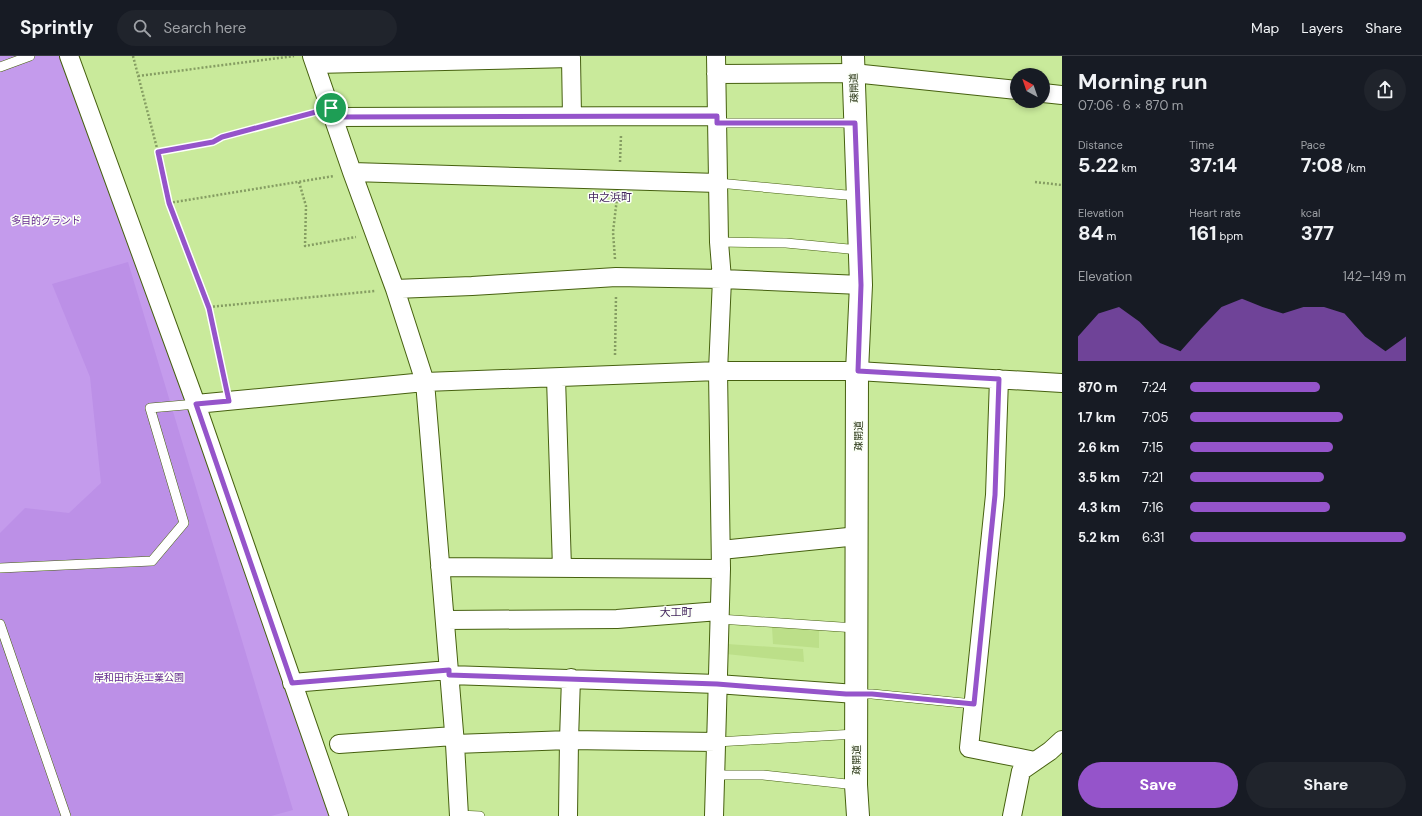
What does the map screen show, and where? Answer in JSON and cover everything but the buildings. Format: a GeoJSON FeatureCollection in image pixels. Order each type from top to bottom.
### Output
{"type":"FeatureCollection","features":[{"type":"Feature","properties":{"kind":"street"},"geometry":{"type":"LineString","coordinates":[[69,56],[196,404],[339,816]]}},
{"type":"Feature","properties":{"kind":"street"},"geometry":{"type":"LineString","coordinates":[[714,816],[721,569],[718,371],[722,279],[719,242],[716,56]]}},
{"type":"Feature","properties":{"kind":"street"},"geometry":{"type":"LineString","coordinates":[[458,815],[455,740],[425,382],[395,289],[352,172],[314,60],[571,58],[572,116]]}},
{"type":"Feature","properties":{"kind":"street"},"geometry":{"type":"LineString","coordinates":[[716,74],[853,64],[1010,89]]}},
{"type":"Feature","properties":{"kind":"street","name":"疎開道"},"geometry":{"type":"LineString","coordinates":[[853,64],[861,285],[858,371],[858,536],[856,628],[856,785],[858,816]]}},
{"type":"Feature","properties":{"kind":"street"},"geometry":{"type":"LineString","coordinates":[[1050,93],[1062,94]]}},
{"type":"Feature","properties":{"kind":"street"},"geometry":{"type":"LineString","coordinates":[[332,112],[717,119]]}},
{"type":"Feature","properties":{"kind":"street"},"geometry":{"type":"LineString","coordinates":[[352,172],[718,183]]}},
{"type":"Feature","properties":{"kind":"street"},"geometry":{"type":"LineString","coordinates":[[395,289],[616,277],[722,279],[861,285]]}},
{"type":"Feature","properties":{"kind":"street"},"geometry":{"type":"LineString","coordinates":[[196,404],[425,382],[718,371],[858,371],[1062,383]]}},
{"type":"Feature","properties":{"kind":"street"},"geometry":{"type":"LineString","coordinates":[[556,378],[562,568]]}},
{"type":"Feature","properties":{"kind":"street"},"geometry":{"type":"LineString","coordinates":[[999,379],[995,495],[969,748],[1035,761]]}},
{"type":"Feature","properties":{"kind":"street"},"geometry":{"type":"LineString","coordinates":[[721,550],[858,536]]}},
{"type":"Feature","properties":{"kind":"street"},"geometry":{"type":"LineString","coordinates":[[440,567],[721,569]]}},
{"type":"Feature","properties":{"kind":"street"},"geometry":{"type":"LineString","coordinates":[[445,620],[617,619],[719,615]]}},
{"type":"Feature","properties":{"kind":"street"},"geometry":{"type":"LineString","coordinates":[[292,683],[449,673],[717,684],[856,694]]}},
{"type":"Feature","properties":{"kind":"street"},"geometry":{"type":"LineString","coordinates":[[568,816],[571,678]]}},
{"type":"Feature","properties":{"kind":"street"},"geometry":{"type":"LineString","coordinates":[[339,744],[455,740],[716,742]]}},
{"type":"Feature","properties":{"kind":"street"},"geometry":{"type":"LineString","coordinates":[[1012,816],[1021,771],[1050,751],[1062,740]]}},
{"type":"Feature","properties":{"kind":"lane"},"geometry":{"type":"LineString","coordinates":[[0,67],[30,56]]}},
{"type":"Feature","properties":{"kind":"lane"},"geometry":{"type":"LineString","coordinates":[[717,119],[855,123]]}},
{"type":"Feature","properties":{"kind":"lane"},"geometry":{"type":"LineString","coordinates":[[718,183],[858,196]]}},
{"type":"Feature","properties":{"kind":"lane"},"geometry":{"type":"LineString","coordinates":[[719,242],[786,244],[859,250]]}},
{"type":"Feature","properties":{"kind":"lane"},"geometry":{"type":"LineString","coordinates":[[0,568],[152,561],[184,522],[150,408],[196,404]]}},
{"type":"Feature","properties":{"kind":"lane"},"geometry":{"type":"LineString","coordinates":[[719,615],[856,628]]}},
{"type":"Feature","properties":{"kind":"lane"},"geometry":{"type":"LineString","coordinates":[[0,624],[66,816]]}},
{"type":"Feature","properties":{"kind":"lane"},"geometry":{"type":"LineString","coordinates":[[856,694],[872,694],[974,704]]}},
{"type":"Feature","properties":{"kind":"lane"},"geometry":{"type":"LineString","coordinates":[[716,742],[856,734]]}},
{"type":"Feature","properties":{"kind":"lane"},"geometry":{"type":"LineString","coordinates":[[715,775],[763,774],[856,785]]}},
{"type":"Feature","properties":{"kind":"lane"},"geometry":{"type":"LineString","coordinates":[[458,815],[480,816]]}},
{"type":"Feature","properties":{"kind":"path"},"geometry":{"type":"LineString","coordinates":[[133,56],[158,152],[169,203],[209,308],[229,401]]}},
{"type":"Feature","properties":{"kind":"path"},"geometry":{"type":"LineString","coordinates":[[138,76],[297,56]]}},
{"type":"Feature","properties":{"kind":"path"},"geometry":{"type":"LineString","coordinates":[[158,152],[213,142],[222,137],[332,112]]}},
{"type":"Feature","properties":{"kind":"path"},"geometry":{"type":"LineString","coordinates":[[169,203],[352,172]]}},
{"type":"Feature","properties":{"kind":"path"},"geometry":{"type":"LineString","coordinates":[[299,182],[306,206],[305,246],[357,237]]}},
{"type":"Feature","properties":{"kind":"path"},"geometry":{"type":"LineString","coordinates":[[1035,182],[1062,185]]}},
{"type":"Feature","properties":{"kind":"path"},"geometry":{"type":"LineString","coordinates":[[615,376],[616,277]]}},
{"type":"Feature","properties":{"kind":"path"},"geometry":{"type":"LineString","coordinates":[[209,308],[395,289]]}},
{"type":"Feature","properties":{"kind":"shaded area"},"geometry":{"type":"Polygon","coordinates":[[[772,627],[819,631],[819,648],[773,644],[772,627]]]}},
{"type":"Feature","properties":{"kind":"shaded area"},"geometry":{"type":"Polygon","coordinates":[[[727,644],[803,649],[804,662],[726,654],[727,644]]]}},
{"type":"Feature","properties":{"kind":"green space","name":"岸和田市浜工業公園"},"geometry":{"type":"Polygon","coordinates":[[[0,56],[63,56],[333,816],[0,816],[0,56]]]}},
{"type":"Feature","properties":{"kind":"green space","name":"岸和田市浜工業公園"},"geometry":{"type":"Polygon","coordinates":[[[128,262],[293,810],[271,816],[0,816],[0,533],[25,508],[69,513],[101,483],[90,377],[52,284],[128,262]]]}},
{"type":"Feature","properties":{"kind":"district","name":"中之浜町"},"geometry":{"type":"Point","coordinates":[610,197]}},
{"type":"Feature","properties":{"kind":"district","name":"大工町"},"geometry":{"type":"Point","coordinates":[676,612]}},
{"type":"Feature","properties":{"kind":"route"},"geometry":{"type":"LineString","coordinates":[[331,108],[333,117],[717,116],[717,123],[855,123],[861,285],[858,371],[999,379],[995,495],[974,704],[872,694],[846,694],[717,684],[449,675],[449,670],[292,683],[196,404],[229,401],[209,308],[169,203],[158,152],[213,142],[222,137],[331,108]]}},
{"type":"Feature","properties":{"kind":"park label","name":"多目的グランド"},"geometry":{"type":"Point","coordinates":[46,220]}}]}
